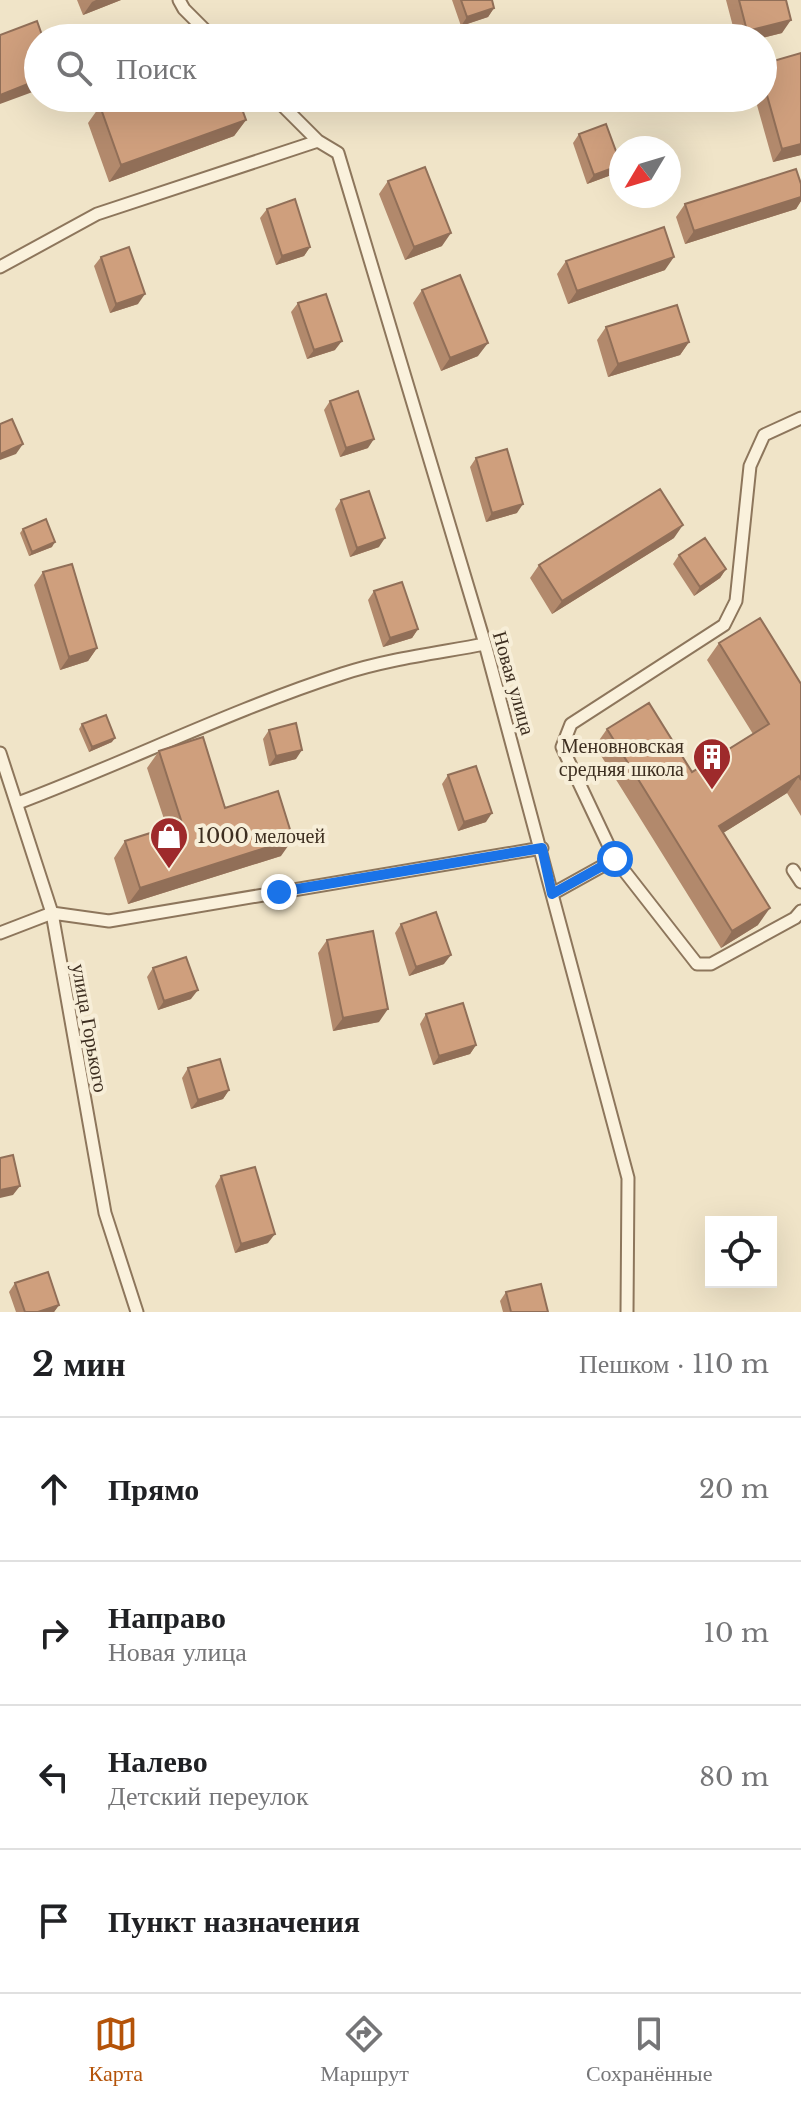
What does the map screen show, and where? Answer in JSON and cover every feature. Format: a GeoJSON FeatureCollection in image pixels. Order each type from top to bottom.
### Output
{"type":"FeatureCollection","features":[{"type":"Feature","properties":{"kind":"lane"},"geometry":{"type":"LineString","coordinates":[[179,0],[199,24]]}},
{"type":"Feature","properties":{"kind":"lane","name":"Новая улица"},"geometry":{"type":"LineString","coordinates":[[289,112],[318,141],[338,153],[485,644],[628,1178],[627,1312]]}},
{"type":"Feature","properties":{"kind":"lane"},"geometry":{"type":"LineString","coordinates":[[0,267],[97,214],[318,141]]}},
{"type":"Feature","properties":{"kind":"lane"},"geometry":{"type":"LineString","coordinates":[[801,418],[764,435],[750,466],[736,601],[724,625],[571,724],[562,747],[615,859],[697,964],[711,964],[795,918],[801,911]]}},
{"type":"Feature","properties":{"kind":"lane"},"geometry":{"type":"LineString","coordinates":[[18,803],[122,764],[241,710],[345,673],[485,644]]}},
{"type":"Feature","properties":{"kind":"lane","name":"улица Горького"},"geometry":{"type":"LineString","coordinates":[[0,753],[52,913],[105,1213],[137,1312]]}},
{"type":"Feature","properties":{"kind":"lane"},"geometry":{"type":"LineString","coordinates":[[0,933],[52,913],[109,921],[542,848]]}},
{"type":"Feature","properties":{"kind":"lane"},"geometry":{"type":"LineString","coordinates":[[552,894],[615,859]]}},
{"type":"Feature","properties":{"kind":"lane"},"geometry":{"type":"LineString","coordinates":[[793,870],[801,882]]}},
{"type":"Feature","properties":{"kind":"building"},"geometry":{"type":"Polygon","coordinates":[[[461,0],[492,0],[494,8],[467,17],[461,0]]]}},
{"type":"Feature","properties":{"kind":"building"},"geometry":{"type":"Polygon","coordinates":[[[739,0],[786,0],[791,20],[775,24],[745,24],[739,0]]]}},
{"type":"Feature","properties":{"kind":"building"},"geometry":{"type":"Polygon","coordinates":[[[24,26],[24,86],[0,95],[0,35],[24,26]]]}},
{"type":"Feature","properties":{"kind":"building"},"geometry":{"type":"Polygon","coordinates":[[[801,53],[801,144],[782,149],[772,112],[777,112],[777,60],[801,53]]]}},
{"type":"Feature","properties":{"kind":"building"},"geometry":{"type":"Polygon","coordinates":[[[102,112],[243,112],[246,120],[121,165],[102,112]]]}},
{"type":"Feature","properties":{"kind":"building"},"geometry":{"type":"Polygon","coordinates":[[[606,124],[610,136],[609,169],[594,175],[579,134],[606,124]]]}},
{"type":"Feature","properties":{"kind":"building"},"geometry":{"type":"Polygon","coordinates":[[[425,167],[451,233],[414,247],[388,181],[425,167]]]}},
{"type":"Feature","properties":{"kind":"building"},"geometry":{"type":"Polygon","coordinates":[[[796,169],[801,197],[694,231],[685,204],[796,169]]]}},
{"type":"Feature","properties":{"kind":"building"},"geometry":{"type":"Polygon","coordinates":[[[295,199],[310,247],[282,256],[267,209],[295,199]]]}},
{"type":"Feature","properties":{"kind":"building"},"geometry":{"type":"Polygon","coordinates":[[[664,227],[674,257],[577,291],[566,261],[664,227]]]}},
{"type":"Feature","properties":{"kind":"building"},"geometry":{"type":"Polygon","coordinates":[[[129,247],[145,294],[116,304],[101,257],[129,247]]]}},
{"type":"Feature","properties":{"kind":"building"},"geometry":{"type":"Polygon","coordinates":[[[460,275],[488,343],[450,358],[422,290],[460,275]]]}},
{"type":"Feature","properties":{"kind":"building"},"geometry":{"type":"Polygon","coordinates":[[[326,294],[342,341],[314,350],[298,303],[326,294]]]}},
{"type":"Feature","properties":{"kind":"building"},"geometry":{"type":"Polygon","coordinates":[[[677,305],[689,342],[618,364],[606,327],[677,305]]]}},
{"type":"Feature","properties":{"kind":"building"},"geometry":{"type":"Polygon","coordinates":[[[358,391],[374,439],[346,448],[330,401],[358,391]]]}},
{"type":"Feature","properties":{"kind":"building"},"geometry":{"type":"Polygon","coordinates":[[[12,419],[23,444],[0,454],[0,424],[12,419]]]}},
{"type":"Feature","properties":{"kind":"building"},"geometry":{"type":"Polygon","coordinates":[[[507,449],[523,504],[492,513],[476,458],[507,449]]]}},
{"type":"Feature","properties":{"kind":"building"},"geometry":{"type":"Polygon","coordinates":[[[660,489],[683,525],[562,601],[539,565],[660,489]]]}},
{"type":"Feature","properties":{"kind":"building"},"geometry":{"type":"Polygon","coordinates":[[[369,491],[385,538],[357,548],[341,500],[369,491]]]}},
{"type":"Feature","properties":{"kind":"building"},"geometry":{"type":"Polygon","coordinates":[[[46,519],[55,542],[32,552],[23,529],[46,519]]]}},
{"type":"Feature","properties":{"kind":"building"},"geometry":{"type":"Polygon","coordinates":[[[705,538],[726,569],[700,587],[679,555],[705,538]]]}},
{"type":"Feature","properties":{"kind":"building"},"geometry":{"type":"Polygon","coordinates":[[[72,564],[97,648],[69,657],[43,572],[72,564]]]}},
{"type":"Feature","properties":{"kind":"building"},"geometry":{"type":"Polygon","coordinates":[[[402,582],[418,629],[390,638],[374,591],[402,582]]]}},
{"type":"Feature","properties":{"kind":"building","name":"Меновновская средняя школа"},"geometry":{"type":"Polygon","coordinates":[[[760,618],[801,684],[801,780],[799,776],[719,826],[770,908],[732,931],[607,729],[649,703],[692,772],[769,724],[719,643],[760,618]]]}},
{"type":"Feature","properties":{"kind":"building"},"geometry":{"type":"Polygon","coordinates":[[[106,715],[115,738],[92,747],[82,724],[106,715]]]}},
{"type":"Feature","properties":{"kind":"building"},"geometry":{"type":"Polygon","coordinates":[[[296,723],[302,750],[276,756],[269,730],[296,723]]]}},
{"type":"Feature","properties":{"kind":"building"},"geometry":{"type":"Polygon","coordinates":[[[203,737],[225,808],[278,791],[293,839],[140,888],[125,841],[182,823],[159,751],[203,737]]]}},
{"type":"Feature","properties":{"kind":"building"},"geometry":{"type":"Polygon","coordinates":[[[476,766],[492,813],[464,822],[448,775],[476,766]]]}},
{"type":"Feature","properties":{"kind":"building"},"geometry":{"type":"Polygon","coordinates":[[[436,912],[451,955],[416,967],[401,924],[436,912]]]}},
{"type":"Feature","properties":{"kind":"building"},"geometry":{"type":"Polygon","coordinates":[[[373,931],[388,1009],[343,1018],[327,940],[373,931]]]}},
{"type":"Feature","properties":{"kind":"building"},"geometry":{"type":"Polygon","coordinates":[[[186,957],[198,990],[164,1001],[153,968],[186,957]]]}},
{"type":"Feature","properties":{"kind":"building"},"geometry":{"type":"Polygon","coordinates":[[[463,1003],[476,1045],[439,1056],[426,1014],[463,1003]]]}},
{"type":"Feature","properties":{"kind":"building"},"geometry":{"type":"Polygon","coordinates":[[[220,1059],[229,1090],[198,1100],[188,1068],[220,1059]]]}},
{"type":"Feature","properties":{"kind":"building"},"geometry":{"type":"Polygon","coordinates":[[[13,1155],[20,1186],[0,1190],[0,1158],[13,1155]]]}},
{"type":"Feature","properties":{"kind":"building"},"geometry":{"type":"Polygon","coordinates":[[[255,1167],[275,1234],[241,1244],[221,1176],[255,1167]]]}},
{"type":"Feature","properties":{"kind":"building"},"geometry":{"type":"Polygon","coordinates":[[[48,1272],[59,1305],[38,1312],[25,1312],[15,1283],[48,1272]]]}},
{"type":"Feature","properties":{"kind":"building"},"geometry":{"type":"Polygon","coordinates":[[[541,1284],[548,1312],[511,1312],[506,1292],[541,1284]]]}},
{"type":"Feature","properties":{"kind":"place","name":"Меновновская средняя школа"},"geometry":{"type":"Point","coordinates":[712,791]}},
{"type":"Feature","properties":{"kind":"place","name":"1000 мелочей"},"geometry":{"type":"Point","coordinates":[169,870]}},
{"type":"Feature","properties":{"kind":"route"},"geometry":{"type":"LineString","coordinates":[[279,892],[542,848],[552,894],[615,859]]}}]}
